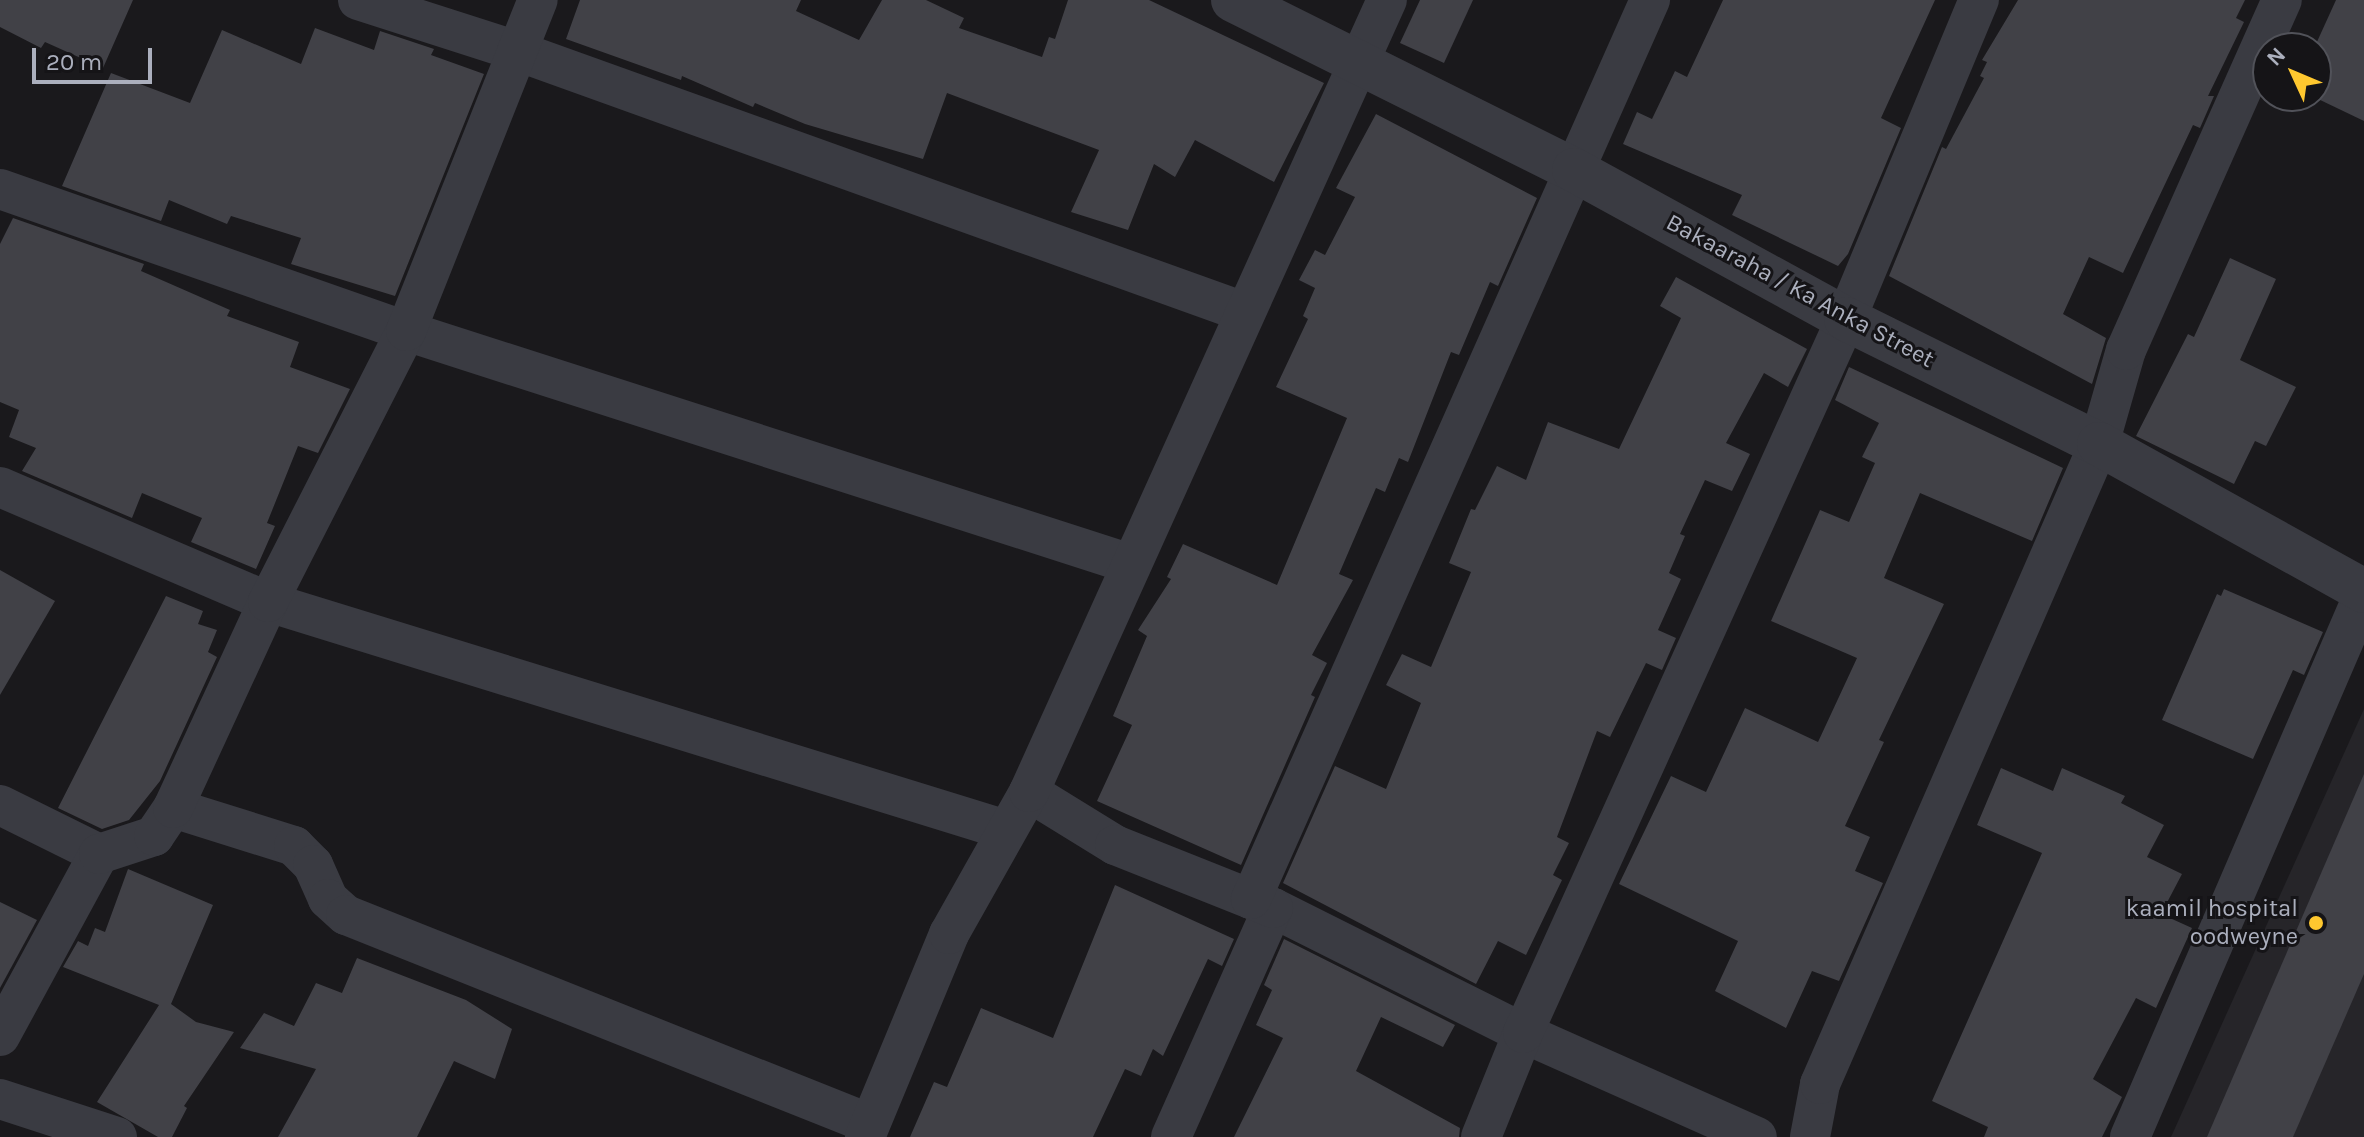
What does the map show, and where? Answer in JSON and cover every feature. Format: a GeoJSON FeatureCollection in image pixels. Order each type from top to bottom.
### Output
{"type":"FeatureCollection","features":[{"type":"Feature","properties":{"kind":"street"},"geometry":{"type":"LineString","coordinates":[[358,0],[517,51],[1244,312]]}},
{"type":"Feature","properties":{"kind":"street"},"geometry":{"type":"LineString","coordinates":[[0,1036],[99,854],[154,836],[173,808],[268,602],[406,331],[538,0]]}},
{"type":"Feature","properties":{"kind":"street","name":"Bakaaraha / Ka Anka Street"},"geometry":{"type":"LineString","coordinates":[[1233,0],[1356,65],[1574,170],[1846,319],[2099,444],[2364,592]]}},
{"type":"Feature","properties":{"kind":"street"},"geometry":{"type":"LineString","coordinates":[[173,808],[294,846],[313,865],[328,899],[346,915],[868,1130],[949,934],[1029,792],[1387,0]]}},
{"type":"Feature","properties":{"kind":"street"},"geometry":{"type":"LineString","coordinates":[[1171,1137],[1262,904],[1574,170],[1650,0]]}},
{"type":"Feature","properties":{"kind":"street"},"geometry":{"type":"LineString","coordinates":[[1481,1137],[1523,1033],[1846,319],[1979,0]]}},
{"type":"Feature","properties":{"kind":"street"},"geometry":{"type":"LineString","coordinates":[[1810,1137],[1820,1084],[2099,444],[2126,350],[2282,0]]}},
{"type":"Feature","properties":{"kind":"street"},"geometry":{"type":"LineString","coordinates":[[0,189],[406,331],[1131,564]]}},
{"type":"Feature","properties":{"kind":"street"},"geometry":{"type":"LineString","coordinates":[[0,487],[268,602],[1006,830]]}},
{"type":"Feature","properties":{"kind":"street"},"geometry":{"type":"LineString","coordinates":[[2130,1137],[2364,592]]}},
{"type":"Feature","properties":{"kind":"street"},"geometry":{"type":"LineString","coordinates":[[1029,792],[1115,845],[1262,904],[1523,1033],[1757,1137]]}},
{"type":"Feature","properties":{"kind":"street"},"geometry":{"type":"LineString","coordinates":[[0,805],[99,854]]}},
{"type":"Feature","properties":{"kind":"street"},"geometry":{"type":"LineString","coordinates":[[0,1099],[117,1137]]}},
{"type":"Feature","properties":{"kind":"shaded area","name":"kaamil hospital oodweyne"},"geometry":{"type":"Polygon","coordinates":[[[2364,709],[2364,1137],[2171,1137],[2364,709]]]}},
{"type":"Feature","properties":{"kind":"building"},"geometry":{"type":"Polygon","coordinates":[[[0,0],[133,0],[103,68],[45,42],[41,48],[0,27],[0,0]]]}},
{"type":"Feature","properties":{"kind":"building"},"geometry":{"type":"Polygon","coordinates":[[[580,0],[801,0],[796,11],[859,40],[882,0],[926,0],[964,18],[959,28],[1042,57],[1049,37],[1055,39],[1068,0],[1149,0],[1324,83],[1274,182],[1195,140],[1175,177],[1154,164],[1128,230],[1071,212],[1099,150],[947,93],[923,159],[805,124],[755,103],[753,107],[682,76],[681,80],[566,39],[580,0]]]}},
{"type":"Feature","properties":{"kind":"building"},"geometry":{"type":"Polygon","coordinates":[[[1420,0],[1473,0],[1444,63],[1400,43],[1420,0]]]}},
{"type":"Feature","properties":{"kind":"building"},"geometry":{"type":"Polygon","coordinates":[[[1723,0],[1935,0],[1881,118],[1901,128],[1848,254],[1838,266],[1732,215],[1742,195],[1623,144],[1637,112],[1652,119],[1675,71],[1687,77],[1723,0]]]}},
{"type":"Feature","properties":{"kind":"building"},"geometry":{"type":"Polygon","coordinates":[[[2018,0],[2245,0],[2236,18],[2244,22],[2208,96],[2214,96],[2200,128],[2193,125],[2123,273],[2089,257],[2063,314],[2106,338],[2092,384],[1889,276],[1942,147],[1946,149],[1984,78],[1980,76],[1987,62],[1982,60],[2018,0]]]}},
{"type":"Feature","properties":{"kind":"building"},"geometry":{"type":"Polygon","coordinates":[[[2336,0],[2364,0],[2364,121],[2332,106],[2332,32],[2321,32],[2336,0]]]}},
{"type":"Feature","properties":{"kind":"building"},"geometry":{"type":"Polygon","coordinates":[[[315,28],[374,50],[380,31],[434,49],[431,55],[484,74],[395,296],[291,264],[301,238],[231,216],[227,224],[169,200],[161,221],[62,186],[111,73],[190,103],[222,30],[301,64],[315,28]]]}},
{"type":"Feature","properties":{"kind":"building"},"geometry":{"type":"Polygon","coordinates":[[[1376,114],[1537,198],[1498,286],[1490,282],[1459,355],[1451,352],[1408,462],[1399,458],[1385,492],[1376,488],[1339,574],[1353,580],[1312,655],[1327,663],[1311,695],[1315,697],[1241,865],[1097,801],[1132,725],[1113,716],[1147,636],[1138,630],[1171,579],[1167,577],[1183,544],[1277,585],[1347,418],[1276,387],[1308,319],[1303,316],[1315,288],[1299,280],[1315,250],[1325,255],[1355,197],[1336,188],[1376,114]]]}},
{"type":"Feature","properties":{"kind":"building"},"geometry":{"type":"Polygon","coordinates":[[[13,218],[144,264],[141,271],[230,310],[227,316],[299,342],[290,367],[350,389],[318,453],[298,446],[267,523],[275,526],[256,569],[191,542],[202,518],[142,493],[132,518],[22,471],[36,448],[9,437],[19,410],[0,402],[0,244],[13,218]]]}},
{"type":"Feature","properties":{"kind":"building"},"geometry":{"type":"Polygon","coordinates":[[[2230,258],[2276,279],[2240,360],[2296,387],[2266,446],[2255,441],[2234,484],[2136,436],[2188,334],[2194,337],[2230,258]]]}},
{"type":"Feature","properties":{"kind":"building"},"geometry":{"type":"Polygon","coordinates":[[[1676,277],[1807,349],[1788,387],[1764,373],[1726,443],[1750,454],[1732,491],[1705,480],[1680,534],[1685,536],[1669,573],[1681,579],[1658,630],[1676,638],[1662,670],[1646,663],[1610,737],[1597,731],[1557,837],[1569,843],[1553,875],[1562,880],[1526,955],[1498,941],[1476,984],[1283,883],[1335,766],[1386,789],[1421,703],[1386,685],[1402,654],[1431,667],[1471,572],[1449,563],[1471,509],[1475,510],[1497,466],[1526,480],[1548,422],[1619,449],[1681,318],[1660,306],[1676,277]]]}},
{"type":"Feature","properties":{"kind":"building"},"geometry":{"type":"Polygon","coordinates":[[[1849,367],[2063,468],[2032,541],[1920,493],[1884,578],[1944,604],[1879,740],[1884,742],[1845,826],[1870,837],[1855,871],[1883,883],[1839,981],[1812,971],[1786,1028],[1715,991],[1738,941],[1619,884],[1671,776],[1706,792],[1745,708],[1818,742],[1857,658],[1771,621],[1820,510],[1849,522],[1875,463],[1862,457],[1879,423],[1835,400],[1849,367]]]}},
{"type":"Feature","properties":{"kind":"building"},"geometry":{"type":"Polygon","coordinates":[[[0,570],[55,601],[0,695],[0,570]]]}},
{"type":"Feature","properties":{"kind":"building"},"geometry":{"type":"Polygon","coordinates":[[[2224,589],[2323,632],[2304,675],[2293,670],[2253,759],[2162,720],[2217,594],[2221,596],[2224,589]]]}},
{"type":"Feature","properties":{"kind":"building"},"geometry":{"type":"Polygon","coordinates":[[[166,596],[203,611],[198,624],[217,630],[208,652],[217,657],[160,781],[129,820],[102,829],[58,808],[166,596]]]}},
{"type":"Feature","properties":{"kind":"building"},"geometry":{"type":"Polygon","coordinates":[[[2001,768],[2053,791],[2062,768],[2125,796],[2121,803],[2164,825],[2147,857],[2182,874],[2161,914],[2192,928],[2156,1008],[2136,998],[2093,1079],[2122,1097],[2102,1137],[1984,1137],[1988,1127],[1932,1101],[2042,853],[1977,825],[2001,768]]]}},
{"type":"Feature","properties":{"kind":"building"},"geometry":{"type":"Polygon","coordinates":[[[2364,774],[2364,974],[2293,1137],[2207,1137],[2364,774]]]}},
{"type":"Feature","properties":{"kind":"building"},"geometry":{"type":"Polygon","coordinates":[[[128,869],[213,905],[171,1004],[196,1022],[234,1032],[184,1106],[187,1108],[172,1137],[158,1137],[97,1102],[159,1005],[63,967],[78,941],[88,946],[95,928],[105,932],[128,869]]]}},
{"type":"Feature","properties":{"kind":"building"},"geometry":{"type":"Polygon","coordinates":[[[1115,885],[1234,939],[1222,966],[1208,959],[1163,1056],[1153,1049],[1141,1076],[1125,1069],[1093,1137],[910,1137],[934,1082],[947,1087],[981,1008],[1053,1038],[1115,885]]]}},
{"type":"Feature","properties":{"kind":"building"},"geometry":{"type":"Polygon","coordinates":[[[0,902],[37,920],[0,988],[0,902]]]}},
{"type":"Feature","properties":{"kind":"building"},"geometry":{"type":"Polygon","coordinates":[[[1284,939],[1455,1025],[1443,1047],[1381,1017],[1356,1071],[1460,1128],[1459,1137],[1234,1137],[1283,1038],[1256,1025],[1272,990],[1264,985],[1284,939]]]}},
{"type":"Feature","properties":{"kind":"building"},"geometry":{"type":"Polygon","coordinates":[[[357,958],[466,1000],[512,1029],[495,1079],[454,1061],[417,1137],[278,1137],[316,1069],[240,1048],[264,1013],[294,1026],[316,983],[342,993],[357,958]]]}},
{"type":"Feature","properties":{"kind":"place","name":"kaamil hospital oodweyne"},"geometry":{"type":"Point","coordinates":[2316,923]}}]}
